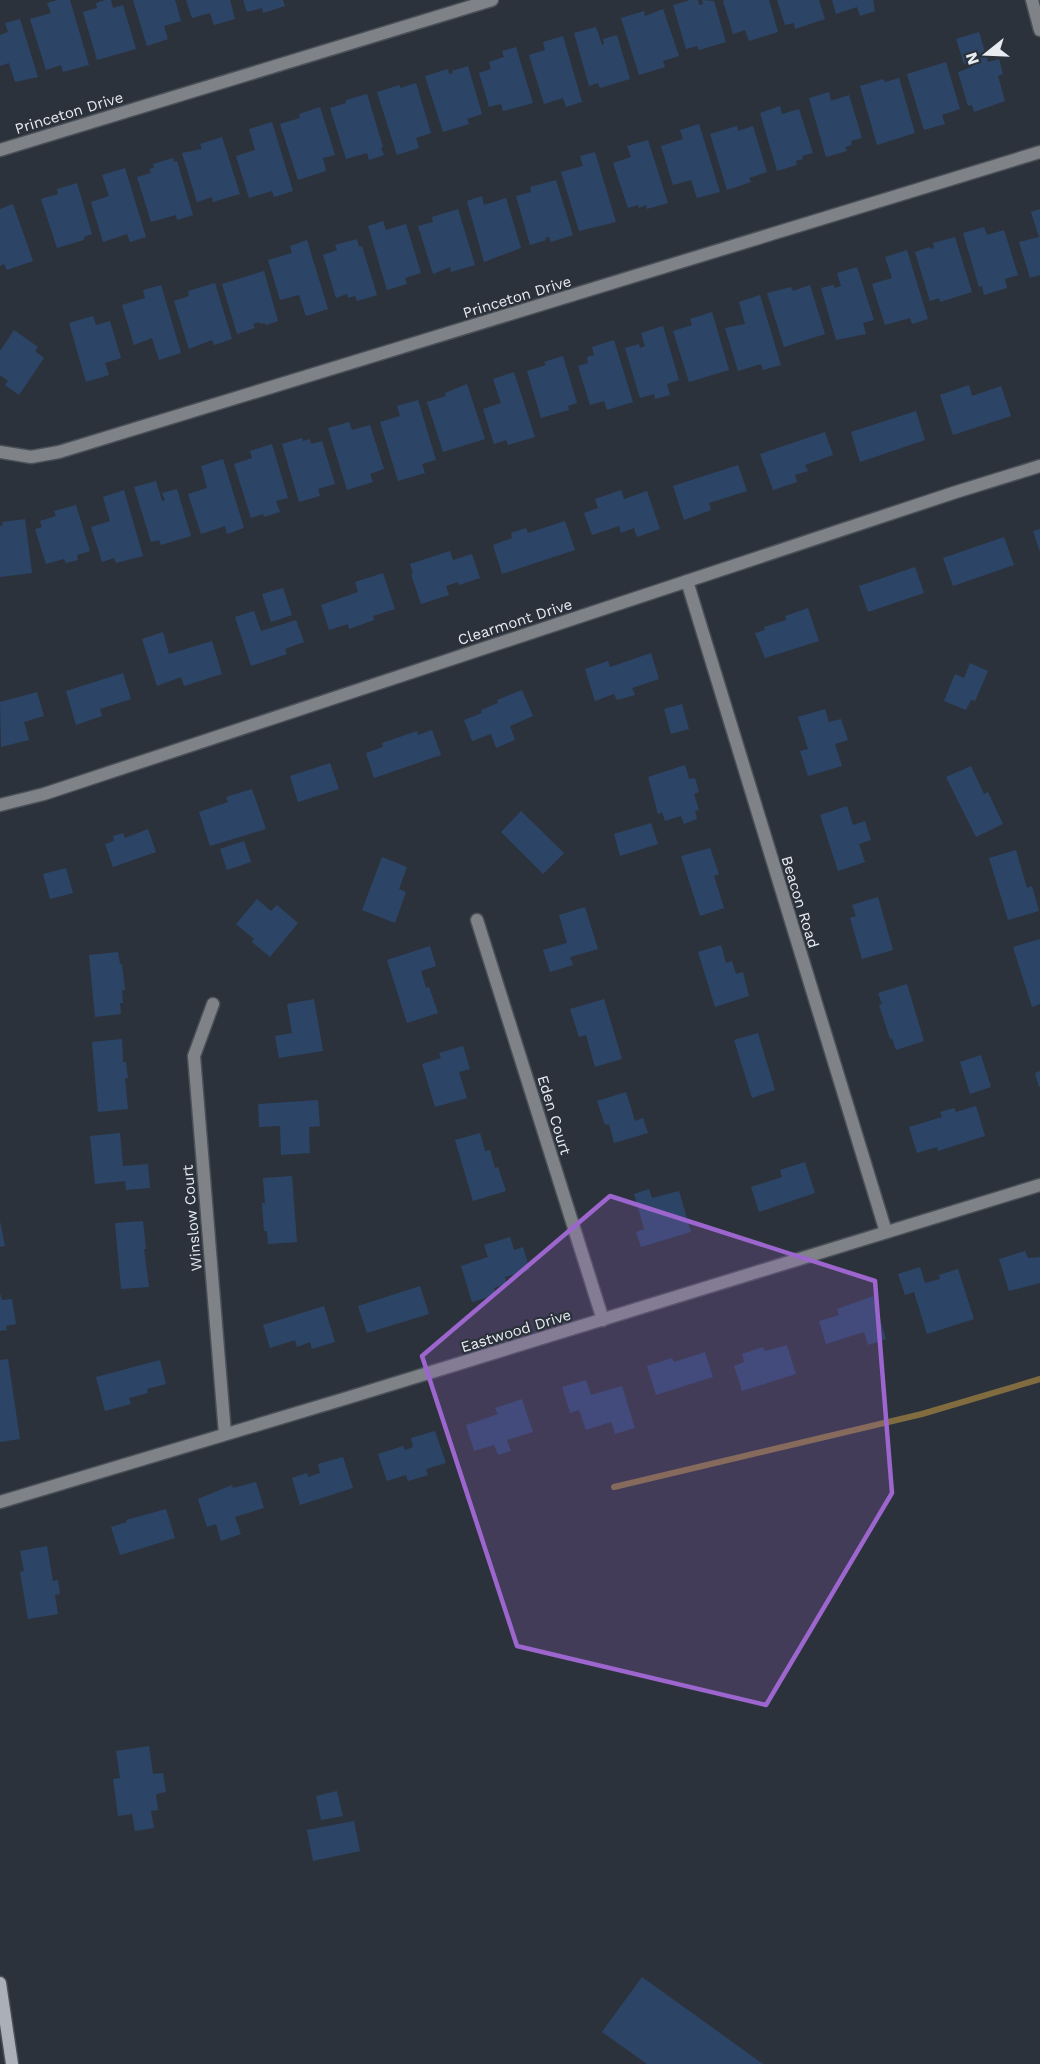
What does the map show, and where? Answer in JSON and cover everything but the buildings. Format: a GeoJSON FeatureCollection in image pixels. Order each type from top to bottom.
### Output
{"type":"FeatureCollection","features":[{"type":"Feature","properties":{"kind":"street","name":"Princeton Drive"},"geometry":{"type":"LineString","coordinates":[[0,150],[492,0]]}},
{"type":"Feature","properties":{"kind":"street"},"geometry":{"type":"LineString","coordinates":[[1032,0],[1040,30]]}},
{"type":"Feature","properties":{"kind":"street","name":"Princeton Drive"},"geometry":{"type":"LineString","coordinates":[[0,452],[31,457],[59,452],[1040,152]]}},
{"type":"Feature","properties":{"kind":"street","name":"Clearmont Drive"},"geometry":{"type":"LineString","coordinates":[[0,805],[54,791],[1040,466]]}},
{"type":"Feature","properties":{"kind":"street","name":"Beacon Road"},"geometry":{"type":"LineString","coordinates":[[687,581],[886,1232]]}},
{"type":"Feature","properties":{"kind":"street","name":"Eden Court"},"geometry":{"type":"LineString","coordinates":[[477,920],[603,1320]]}},
{"type":"Feature","properties":{"kind":"street","name":"Winslow Court"},"geometry":{"type":"LineString","coordinates":[[213,1004],[194,1056],[225,1434]]}},
{"type":"Feature","properties":{"kind":"street","name":"Eastwood Drive"},"geometry":{"type":"LineString","coordinates":[[0,1502],[1040,1185]]}},
{"type":"Feature","properties":{"kind":"street"},"geometry":{"type":"LineString","coordinates":[[0,1983],[12,2064]]}},
{"type":"Feature","properties":{"kind":"highlighted area"},"geometry":{"type":"Polygon","coordinates":[[[610,1196],[875,1281],[892,1493],[766,1705],[517,1646],[422,1356],[610,1196]]]}},
{"type":"Feature","properties":{"kind":"waterway"},"geometry":{"type":"LineString","coordinates":[[614,1487],[922,1414],[1040,1379]]}}]}
